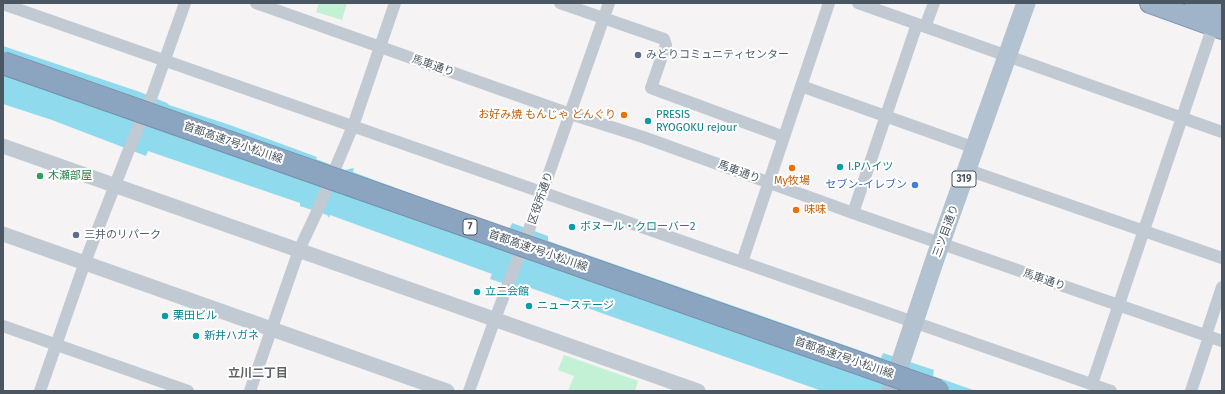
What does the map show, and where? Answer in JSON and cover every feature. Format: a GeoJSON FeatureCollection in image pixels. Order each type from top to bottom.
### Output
{"type":"FeatureCollection","features":[{"type":"Feature","properties":{"kind":"highway"},"geometry":{"type":"LineString","coordinates":[[1150,3],[1219,16]]}},
{"type":"Feature","properties":{"kind":"highway"},"geometry":{"type":"LineString","coordinates":[[1195,3],[1219,16]]}},
{"type":"Feature","properties":{"kind":"highway","name":"首都高速7号小松川線"},"geometry":{"type":"LineString","coordinates":[[3,63],[938,391]]}},
{"type":"Feature","properties":{"kind":"highway","name":"首都高速7号小松川線"},"geometry":{"type":"LineString","coordinates":[[3,78],[892,391]]}},
{"type":"Feature","properties":{"kind":"main road","name":"三ツ目通り"},"geometry":{"type":"LineString","coordinates":[[892,391],[941,243],[1026,3]]}},
{"type":"Feature","properties":{"kind":"street"},"geometry":{"type":"LineString","coordinates":[[40,391],[85,262],[153,93],[185,3]]}},
{"type":"Feature","properties":{"kind":"street","name":"馬車通り"},"geometry":{"type":"LineString","coordinates":[[256,3],[570,114],[643,137],[853,213],[1222,341]]}},
{"type":"Feature","properties":{"kind":"street"},"geometry":{"type":"LineString","coordinates":[[250,391],[300,250],[353,126],[395,3]]}},
{"type":"Feature","properties":{"kind":"street"},"geometry":{"type":"LineString","coordinates":[[560,3],[664,39],[666,45],[651,88],[784,136]]}},
{"type":"Feature","properties":{"kind":"street","name":"区役所通り"},"geometry":{"type":"LineString","coordinates":[[469,391],[494,319],[543,192],[609,3]]}},
{"type":"Feature","properties":{"kind":"street"},"geometry":{"type":"LineString","coordinates":[[742,262],[829,3]]}},
{"type":"Feature","properties":{"kind":"street"},"geometry":{"type":"LineString","coordinates":[[858,3],[1222,132]]}},
{"type":"Feature","properties":{"kind":"street"},"geometry":{"type":"LineString","coordinates":[[853,213],[885,117],[921,26],[934,3]]}},
{"type":"Feature","properties":{"kind":"street"},"geometry":{"type":"LineString","coordinates":[[3,4],[1111,391]]}},
{"type":"Feature","properties":{"kind":"street"},"geometry":{"type":"LineString","coordinates":[[1092,384],[1182,118],[1219,16]]}},
{"type":"Feature","properties":{"kind":"street"},"geometry":{"type":"LineString","coordinates":[[801,86],[975,148]]}},
{"type":"Feature","properties":{"kind":"street"},"geometry":{"type":"LineString","coordinates":[[3,146],[494,319],[677,388],[698,391]]}},
{"type":"Feature","properties":{"kind":"street"},"geometry":{"type":"LineString","coordinates":[[968,170],[1222,258]]}},
{"type":"Feature","properties":{"kind":"street"},"geometry":{"type":"LineString","coordinates":[[3,234],[447,391]]}},
{"type":"Feature","properties":{"kind":"street"},"geometry":{"type":"LineString","coordinates":[[1190,391],[1222,287]]}},
{"type":"Feature","properties":{"kind":"street"},"geometry":{"type":"LineString","coordinates":[[3,326],[188,391]]}},
{"type":"Feature","properties":{"kind":"green space"},"geometry":{"type":"Polygon","coordinates":[[[319,3],[347,3],[342,20],[316,12],[319,3]]]}},
{"type":"Feature","properties":{"kind":"green space"},"geometry":{"type":"Polygon","coordinates":[[[564,355],[638,381],[635,391],[568,391],[574,376],[558,370],[564,355]]]}},
{"type":"Feature","properties":{"kind":"water"},"geometry":{"type":"Polygon","coordinates":[[[3,46],[140,92],[169,105],[230,125],[317,157],[316,159],[345,170],[354,168],[353,172],[509,230],[512,223],[548,236],[548,241],[881,358],[883,353],[934,370],[933,376],[976,391],[822,391],[528,287],[526,291],[490,279],[492,274],[330,215],[329,218],[327,215],[300,206],[300,203],[148,151],[146,156],[52,120],[3,104],[3,46]]]}},
{"type":"Feature","properties":{"kind":"place","name":"みどりコミュニティセンター"},"geometry":{"type":"Point","coordinates":[638,55]}},
{"type":"Feature","properties":{"kind":"place","name":"お好み焼 もんじゃ どんぐり"},"geometry":{"type":"Point","coordinates":[624,115]}},
{"type":"Feature","properties":{"kind":"place","name":"PRESIS RYOGOKU rejour"},"geometry":{"type":"Point","coordinates":[648,121]}},
{"type":"Feature","properties":{"kind":"place","name":"I.Pハイツ"},"geometry":{"type":"Point","coordinates":[840,167]}},
{"type":"Feature","properties":{"kind":"place","name":"My牧場"},"geometry":{"type":"Point","coordinates":[792,168]}},
{"type":"Feature","properties":{"kind":"place","name":"木瀬部屋"},"geometry":{"type":"Point","coordinates":[40,176]}},
{"type":"Feature","properties":{"kind":"place","name":"セブン-イレブン"},"geometry":{"type":"Point","coordinates":[915,185]}},
{"type":"Feature","properties":{"kind":"place","name":"味味"},"geometry":{"type":"Point","coordinates":[796,210]}},
{"type":"Feature","properties":{"kind":"place","name":"ボヌール・クローバー2"},"geometry":{"type":"Point","coordinates":[572,227]}},
{"type":"Feature","properties":{"kind":"place","name":"三井のリパーク"},"geometry":{"type":"Point","coordinates":[76,235]}},
{"type":"Feature","properties":{"kind":"place","name":"立二会館"},"geometry":{"type":"Point","coordinates":[477,292]}},
{"type":"Feature","properties":{"kind":"place","name":"ニューステージ"},"geometry":{"type":"Point","coordinates":[529,306]}},
{"type":"Feature","properties":{"kind":"place","name":"栗田ビル"},"geometry":{"type":"Point","coordinates":[165,316]}},
{"type":"Feature","properties":{"kind":"place","name":"新井ハガネ"},"geometry":{"type":"Point","coordinates":[196,336]}},
{"type":"Feature","properties":{"kind":"district","name":"立川二丁目"},"geometry":{"type":"Point","coordinates":[258,374]}}]}
